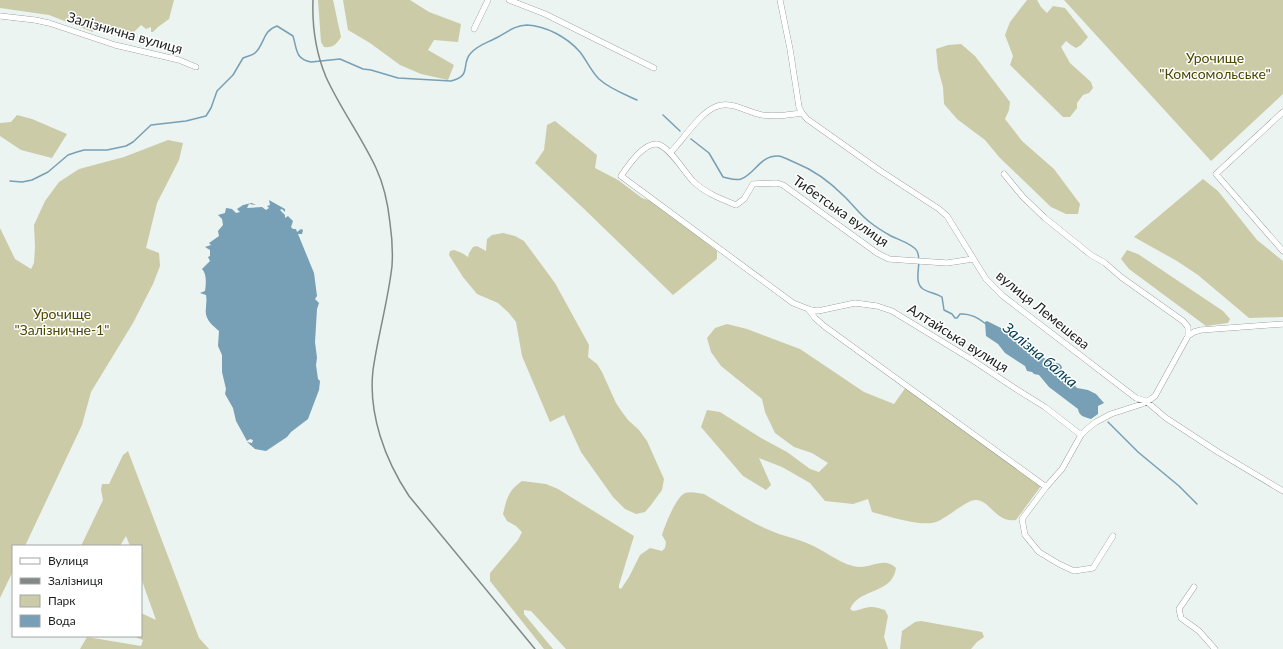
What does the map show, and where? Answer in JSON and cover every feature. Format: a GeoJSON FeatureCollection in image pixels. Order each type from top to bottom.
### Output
{"type":"FeatureCollection","features":[{"type":"Feature","properties":{"kind":"street"},"geometry":{"type":"LineString","coordinates":[[474,29],[488,0]]}},
{"type":"Feature","properties":{"kind":"street"},"geometry":{"type":"LineString","coordinates":[[509,0],[545,14],[654,68]]}},
{"type":"Feature","properties":{"kind":"street"},"geometry":{"type":"LineString","coordinates":[[670,153],[699,120],[714,107],[725,104],[760,114],[779,117],[802,113],[799,106],[791,52],[780,0]]}},
{"type":"Feature","properties":{"kind":"street","name":"Залізнична вулиця"},"geometry":{"type":"LineString","coordinates":[[0,16],[49,23],[115,45],[179,60],[196,67]]}},
{"type":"Feature","properties":{"kind":"street","name":"вулиця Лемешєва"},"geometry":{"type":"LineString","coordinates":[[802,113],[821,130],[939,209],[947,216],[986,280],[993,288],[1136,398],[1146,401],[1166,418],[1218,452],[1283,491]]}},
{"type":"Feature","properties":{"kind":"street"},"geometry":{"type":"LineString","coordinates":[[1282,115],[1216,174],[1283,251]]}},
{"type":"Feature","properties":{"kind":"street","name":"Тибетська вулиця"},"geometry":{"type":"LineString","coordinates":[[621,176],[639,153],[652,145],[658,144],[670,153],[694,182],[713,196],[736,205],[744,199],[753,184],[777,183],[783,185],[877,253],[889,259],[947,263],[973,259]]}},
{"type":"Feature","properties":{"kind":"street"},"geometry":{"type":"LineString","coordinates":[[1004,174],[1023,197],[1045,218],[1091,255],[1105,263],[1121,278],[1183,321],[1188,327],[1188,336]]}},
{"type":"Feature","properties":{"kind":"street","name":"Алтайська вулиця"},"geometry":{"type":"LineString","coordinates":[[621,176],[793,303],[809,310],[818,311],[855,303],[878,306],[892,311],[974,361],[1045,407],[1081,435]]}},
{"type":"Feature","properties":{"kind":"street","name":"Алтайська вулиця"},"geometry":{"type":"LineString","coordinates":[[809,310],[815,318],[830,330],[1046,487]]}},
{"type":"Feature","properties":{"kind":"street"},"geometry":{"type":"LineString","coordinates":[[1113,536],[1093,568],[1074,571],[1039,552],[1025,535],[1022,519],[1062,468],[1081,435],[1096,422],[1111,414],[1142,404],[1155,396],[1188,336],[1201,330],[1283,324]]}},
{"type":"Feature","properties":{"kind":"street"},"geometry":{"type":"LineString","coordinates":[[1194,587],[1180,609],[1182,618],[1199,631],[1215,649]]}},
{"type":"Feature","properties":{"kind":"green space"},"geometry":{"type":"Polygon","coordinates":[[[0,0],[174,0],[169,19],[153,32],[151,32],[151,27],[146,29],[141,25],[130,36],[121,35],[97,24],[93,32],[49,15],[0,8],[0,0]]]}},
{"type":"Feature","properties":{"kind":"green space"},"geometry":{"type":"Polygon","coordinates":[[[318,0],[333,0],[341,37],[336,44],[330,47],[324,47],[321,42],[318,0]]]}},
{"type":"Feature","properties":{"kind":"green space"},"geometry":{"type":"Polygon","coordinates":[[[343,0],[410,0],[429,12],[461,24],[458,42],[434,40],[428,50],[454,65],[448,80],[421,74],[400,65],[370,43],[348,30],[343,0]]]}},
{"type":"Feature","properties":{"kind":"green space"},"geometry":{"type":"Polygon","coordinates":[[[1027,0],[1037,0],[1047,13],[1053,6],[1065,8],[1088,37],[1076,48],[1066,41],[1061,47],[1070,63],[1091,82],[1093,88],[1089,93],[1083,95],[1077,103],[1077,108],[1070,117],[1063,117],[1010,65],[1013,56],[1005,35],[1010,22],[1027,0]]]}},
{"type":"Feature","properties":{"kind":"green space","name":"Урочище \"Комсомольське\""},"geometry":{"type":"Polygon","coordinates":[[[1064,0],[1283,0],[1283,94],[1211,161],[1064,0]]]}},
{"type":"Feature","properties":{"kind":"green space"},"geometry":{"type":"Polygon","coordinates":[[[961,44],[975,56],[1010,102],[1009,110],[1005,119],[1022,141],[1054,169],[1080,204],[1078,214],[1066,214],[1051,207],[1000,158],[985,140],[957,119],[944,104],[943,87],[938,69],[936,49],[948,45],[961,44]]]}},
{"type":"Feature","properties":{"kind":"green space"},"geometry":{"type":"Polygon","coordinates":[[[17,115],[32,119],[67,134],[52,158],[21,150],[0,136],[0,123],[11,122],[17,115]]]}},
{"type":"Feature","properties":{"kind":"green space"},"geometry":{"type":"Polygon","coordinates":[[[555,121],[597,155],[595,168],[618,180],[642,198],[657,203],[717,251],[717,259],[673,295],[535,163],[544,150],[547,125],[555,121]]]}},
{"type":"Feature","properties":{"kind":"green space","name":"Урочище \"Залізничне-1\""},"geometry":{"type":"Polygon","coordinates":[[[168,140],[183,143],[179,160],[157,203],[146,248],[159,253],[160,266],[153,284],[133,323],[91,392],[82,425],[25,545],[12,545],[12,573],[0,598],[0,228],[15,259],[31,269],[34,263],[34,225],[45,201],[59,182],[79,169],[124,157],[168,140]]]}},
{"type":"Feature","properties":{"kind":"green space"},"geometry":{"type":"Polygon","coordinates":[[[1203,179],[1218,191],[1257,240],[1283,261],[1283,317],[1249,318],[1198,275],[1177,261],[1134,237],[1203,179]]]}},
{"type":"Feature","properties":{"kind":"green space"},"geometry":{"type":"Polygon","coordinates":[[[503,233],[515,236],[524,241],[555,283],[589,345],[588,357],[597,364],[602,372],[616,403],[622,412],[647,441],[664,479],[662,490],[645,512],[636,514],[625,509],[613,497],[581,452],[564,415],[550,422],[522,356],[516,322],[498,303],[477,294],[463,277],[449,255],[450,251],[454,250],[468,257],[473,247],[477,246],[486,251],[487,239],[492,235],[503,233]]]}},
{"type":"Feature","properties":{"kind":"green space"},"geometry":{"type":"Polygon","coordinates":[[[1127,250],[1138,254],[1223,311],[1230,319],[1228,323],[1206,326],[1129,269],[1121,259],[1127,250]]]}},
{"type":"Feature","properties":{"kind":"green space"},"geometry":{"type":"Polygon","coordinates":[[[727,324],[747,329],[800,349],[864,392],[894,404],[906,387],[1041,486],[1016,520],[1003,518],[981,501],[972,500],[941,520],[929,523],[913,522],[872,512],[868,499],[853,504],[825,501],[810,483],[782,467],[759,458],[771,485],[766,490],[743,476],[701,427],[707,410],[720,412],[761,438],[787,452],[810,469],[819,472],[828,463],[812,453],[794,447],[775,433],[765,412],[762,399],[721,366],[711,352],[707,338],[715,328],[727,324]]]}},
{"type":"Feature","properties":{"kind":"green space"},"geometry":{"type":"Polygon","coordinates":[[[128,451],[199,638],[209,649],[80,649],[87,637],[141,646],[143,640],[135,637],[142,637],[142,613],[156,620],[142,581],[142,545],[130,545],[126,536],[121,545],[81,545],[103,500],[101,490],[102,484],[109,484],[123,455],[128,451]]]}},
{"type":"Feature","properties":{"kind":"green space"},"geometry":{"type":"Polygon","coordinates":[[[522,481],[546,484],[558,489],[634,536],[619,585],[619,588],[621,589],[640,555],[650,548],[662,551],[665,548],[666,542],[662,535],[668,518],[678,500],[685,493],[689,492],[704,494],[760,526],[809,544],[847,564],[865,567],[881,563],[891,564],[896,568],[889,583],[861,597],[850,609],[853,611],[872,607],[885,610],[888,616],[884,637],[888,649],[566,649],[531,611],[524,610],[524,614],[553,649],[544,649],[490,581],[490,573],[518,540],[522,532],[516,526],[507,521],[503,514],[509,495],[522,481]]]}},
{"type":"Feature","properties":{"kind":"green space"},"geometry":{"type":"Polygon","coordinates":[[[921,621],[982,632],[984,637],[971,649],[900,649],[902,631],[915,622],[921,621]]]}},
{"type":"Feature","properties":{"kind":"water"},"geometry":{"type":"Polygon","coordinates":[[[269,200],[285,209],[285,212],[282,209],[280,210],[285,215],[285,218],[288,216],[293,221],[291,227],[293,229],[296,229],[297,232],[301,229],[303,230],[302,234],[298,234],[314,273],[317,296],[315,299],[319,303],[317,309],[315,342],[317,358],[316,365],[318,379],[320,381],[319,390],[308,419],[287,437],[266,451],[255,449],[247,442],[252,443],[253,440],[250,439],[247,441],[236,421],[233,408],[225,394],[226,389],[222,372],[222,355],[218,346],[219,331],[207,319],[206,295],[200,293],[205,291],[206,285],[204,271],[202,269],[210,261],[208,257],[210,256],[210,250],[205,247],[211,245],[209,243],[219,236],[218,231],[223,225],[222,219],[218,215],[225,213],[226,208],[232,209],[236,213],[240,212],[237,209],[243,205],[252,203],[256,205],[249,204],[247,208],[262,207],[266,210],[269,208],[267,206],[270,205],[269,200]]]}},
{"type":"Feature","properties":{"kind":"water"},"geometry":{"type":"Polygon","coordinates":[[[987,321],[1007,331],[1016,340],[1023,341],[1029,350],[1035,354],[1055,364],[1060,364],[1062,367],[1061,370],[1077,388],[1088,390],[1096,394],[1104,403],[1098,406],[1098,414],[1091,419],[1082,416],[1078,409],[1049,387],[1039,375],[1027,371],[1025,366],[1005,353],[998,344],[986,336],[985,322],[987,321]]]}},
{"type":"Feature","properties":{"kind":"waterway","name":"Залізна балка"},"geometry":{"type":"LineString","coordinates":[[10,181],[22,182],[32,180],[48,172],[68,155],[77,152],[84,150],[107,150],[126,146],[133,142],[151,125],[186,121],[206,116],[211,108],[217,91],[233,75],[243,58],[255,53],[261,46],[266,34],[272,28],[277,26],[293,36],[299,56],[306,61],[311,62],[340,59],[363,69],[398,78],[451,81],[462,76],[465,70],[467,58],[482,44],[523,25],[534,26],[549,30],[563,37],[580,52],[594,73],[603,83],[637,100]]}},
{"type":"Feature","properties":{"kind":"waterway"},"geometry":{"type":"LineString","coordinates":[[663,115],[680,131]]}},
{"type":"Feature","properties":{"kind":"waterway","name":"Залізна балка"},"geometry":{"type":"LineString","coordinates":[[691,139],[709,153],[723,177],[734,180],[739,180],[751,173],[763,161],[773,156],[785,158],[816,173],[840,192],[873,225],[891,236],[909,244],[917,251],[919,255],[918,281],[920,286],[923,289],[942,297],[944,310],[952,314],[955,318],[957,318],[960,314],[967,314],[986,324]]}},
{"type":"Feature","properties":{"kind":"waterway"},"geometry":{"type":"LineString","coordinates":[[1108,422],[1138,452],[1179,486],[1197,504]]}},
{"type":"Feature","properties":{"kind":"railway"},"geometry":{"type":"LineString","coordinates":[[313,0],[315,39],[326,77],[379,174],[388,209],[392,239],[392,266],[375,357],[372,387],[373,403],[380,436],[400,482],[409,496],[535,649]]}}]}
